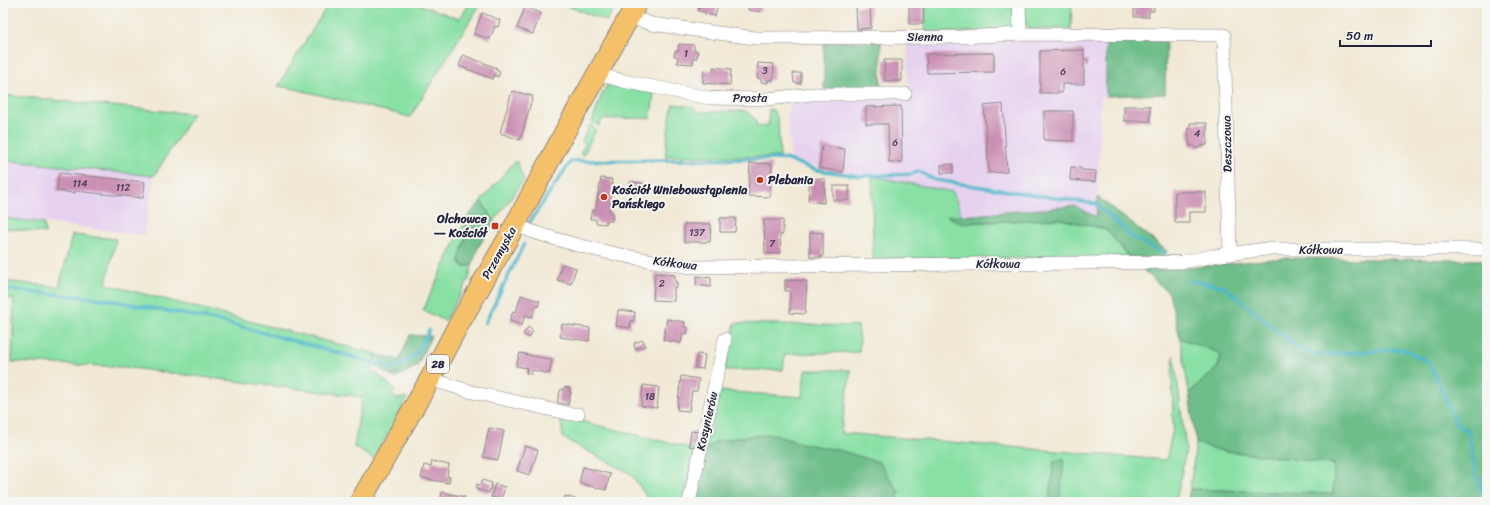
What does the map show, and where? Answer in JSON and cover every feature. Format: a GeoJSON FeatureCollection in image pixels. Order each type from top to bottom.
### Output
{"type":"FeatureCollection","features":[{"type":"Feature","properties":{"kind":"main road","name":"Przemyska"},"geometry":{"type":"LineString","coordinates":[[362,501],[633,10]]}},
{"type":"Feature","properties":{"kind":"street"},"geometry":{"type":"LineString","coordinates":[[1019,3],[1020,34]]}},
{"type":"Feature","properties":{"kind":"street","name":"Sienna"},"geometry":{"type":"LineString","coordinates":[[633,10],[652,24],[755,38],[960,37],[1020,34],[1224,35]]}},
{"type":"Feature","properties":{"kind":"street","name":"Deszczowa"},"geometry":{"type":"LineString","coordinates":[[1224,35],[1230,254]]}},
{"type":"Feature","properties":{"kind":"street","name":"Prosta"},"geometry":{"type":"LineString","coordinates":[[598,74],[638,84],[709,98],[768,99],[812,94],[905,94]]}},
{"type":"Feature","properties":{"kind":"street","name":"Kółkowa"},"geometry":{"type":"LineString","coordinates":[[514,225],[580,247],[632,258],[691,267],[1182,262],[1266,249],[1487,249]]}},
{"type":"Feature","properties":{"kind":"street","name":"Kosynierów"},"geometry":{"type":"LineString","coordinates":[[689,502],[725,339]]}},
{"type":"Feature","properties":{"kind":"street"},"geometry":{"type":"LineString","coordinates":[[430,379],[488,395],[571,414],[578,414]]}},
{"type":"Feature","properties":{"kind":"shaded area"},"geometry":{"type":"Polygon","coordinates":[[[907,41],[1106,41],[1106,96],[1101,97],[1097,217],[1075,206],[962,216],[953,192],[791,161],[788,113],[791,101],[908,98],[907,41]]]}},
{"type":"Feature","properties":{"kind":"shaded area"},"geometry":{"type":"Polygon","coordinates":[[[3,160],[154,176],[144,235],[3,218],[3,160]]]}},
{"type":"Feature","properties":{"kind":"green space"},"geometry":{"type":"Polygon","coordinates":[[[329,3],[415,3],[459,19],[470,3],[481,3],[410,117],[278,86],[329,3]]]}},
{"type":"Feature","properties":{"kind":"green space"},"geometry":{"type":"Polygon","coordinates":[[[559,3],[617,3],[607,21],[559,3]]]}},
{"type":"Feature","properties":{"kind":"green space"},"geometry":{"type":"Polygon","coordinates":[[[926,3],[1013,3],[1014,31],[925,33],[926,3]]]}},
{"type":"Feature","properties":{"kind":"green space"},"geometry":{"type":"Polygon","coordinates":[[[1024,3],[1072,3],[1071,29],[1029,29],[1024,21],[1024,3]]]}},
{"type":"Feature","properties":{"kind":"green space"},"geometry":{"type":"Polygon","coordinates":[[[1106,41],[1166,41],[1165,94],[1106,96],[1106,41]]]}},
{"type":"Feature","properties":{"kind":"green space"},"geometry":{"type":"Polygon","coordinates":[[[824,42],[881,42],[881,88],[824,89],[824,42]]]}},
{"type":"Feature","properties":{"kind":"green space"},"geometry":{"type":"Polygon","coordinates":[[[608,83],[654,93],[651,118],[602,119],[599,126],[592,122],[601,96],[608,83]]]}},
{"type":"Feature","properties":{"kind":"green space"},"geometry":{"type":"Polygon","coordinates":[[[3,95],[193,114],[154,176],[3,160],[3,95]]]}},
{"type":"Feature","properties":{"kind":"green space"},"geometry":{"type":"Polygon","coordinates":[[[673,104],[694,107],[697,112],[746,111],[755,119],[757,127],[768,126],[769,109],[773,110],[778,119],[780,157],[665,156],[673,104]]]}},
{"type":"Feature","properties":{"kind":"green space"},"geometry":{"type":"Polygon","coordinates":[[[590,125],[596,130],[583,156],[580,154],[585,144],[582,141],[590,125]]]}},
{"type":"Feature","properties":{"kind":"green space"},"geometry":{"type":"Polygon","coordinates":[[[515,161],[517,162],[524,180],[494,221],[481,201],[515,161]]]}},
{"type":"Feature","properties":{"kind":"green space"},"geometry":{"type":"Polygon","coordinates":[[[872,176],[953,192],[962,216],[948,217],[961,223],[1060,219],[1106,229],[1129,257],[873,259],[872,176]]]}},
{"type":"Feature","properties":{"kind":"green space"},"geometry":{"type":"Polygon","coordinates":[[[1098,197],[1167,251],[1164,258],[1129,257],[1106,229],[1060,219],[961,223],[947,216],[1075,206],[1096,217],[1098,197]]]}},
{"type":"Feature","properties":{"kind":"green space"},"geometry":{"type":"Polygon","coordinates":[[[481,201],[494,221],[478,248],[472,265],[463,267],[459,260],[466,236],[466,219],[481,201]]]}},
{"type":"Feature","properties":{"kind":"green space"},"geometry":{"type":"Polygon","coordinates":[[[3,218],[44,223],[45,233],[3,228],[3,218]]]}},
{"type":"Feature","properties":{"kind":"green space"},"geometry":{"type":"Polygon","coordinates":[[[466,219],[466,236],[459,260],[463,267],[472,265],[469,279],[445,321],[423,310],[466,219]]]}},
{"type":"Feature","properties":{"kind":"green space"},"geometry":{"type":"Polygon","coordinates":[[[72,235],[116,239],[106,284],[376,354],[372,370],[395,389],[392,396],[398,399],[406,397],[407,399],[374,459],[354,447],[362,397],[123,367],[12,362],[14,299],[3,298],[3,281],[59,287],[72,235]]]}},
{"type":"Feature","properties":{"kind":"green space"},"geometry":{"type":"Polygon","coordinates":[[[1283,258],[1487,260],[1487,502],[1187,502],[1190,489],[1333,494],[1334,464],[1218,450],[1196,443],[1189,393],[1218,367],[1221,354],[1180,338],[1169,293],[1143,270],[1196,267],[1283,258]]]}},
{"type":"Feature","properties":{"kind":"green space"},"geometry":{"type":"Polygon","coordinates":[[[735,323],[858,326],[860,341],[859,352],[785,354],[783,370],[725,370],[735,323]]]}},
{"type":"Feature","properties":{"kind":"green space"},"geometry":{"type":"Polygon","coordinates":[[[410,335],[431,336],[417,366],[395,378],[373,365],[376,354],[399,360],[410,335]]]}},
{"type":"Feature","properties":{"kind":"green space"},"geometry":{"type":"Polygon","coordinates":[[[1180,338],[1222,353],[1218,367],[1189,393],[1180,338]]]}},
{"type":"Feature","properties":{"kind":"green space"},"geometry":{"type":"Polygon","coordinates":[[[1174,355],[1186,450],[1176,502],[1060,502],[1063,459],[1054,461],[1049,502],[896,502],[899,491],[800,443],[772,434],[741,437],[715,442],[705,450],[720,391],[802,397],[805,370],[851,370],[841,433],[1166,460],[1173,429],[1172,371],[1174,355]]]}},
{"type":"Feature","properties":{"kind":"green space"},"geometry":{"type":"Polygon","coordinates":[[[560,416],[695,449],[683,502],[655,502],[648,499],[631,474],[563,438],[560,416]]]}},
{"type":"Feature","properties":{"kind":"green space"},"geometry":{"type":"Polygon","coordinates":[[[772,434],[800,443],[838,450],[879,462],[899,492],[896,502],[694,502],[705,450],[715,442],[741,437],[772,434]]]}},
{"type":"Feature","properties":{"kind":"green space"},"geometry":{"type":"Polygon","coordinates":[[[1196,443],[1218,450],[1334,464],[1333,494],[1190,489],[1196,443]]]}},
{"type":"Feature","properties":{"kind":"green space"},"geometry":{"type":"Polygon","coordinates":[[[1064,459],[1060,502],[1049,502],[1054,461],[1064,459]]]}},
{"type":"Feature","properties":{"kind":"building"},"geometry":{"type":"Polygon","coordinates":[[[700,3],[715,3],[718,5],[715,16],[698,11],[700,3]]]}},
{"type":"Feature","properties":{"kind":"building"},"geometry":{"type":"Polygon","coordinates":[[[749,3],[762,3],[760,12],[748,10],[749,3]]]}},
{"type":"Feature","properties":{"kind":"building"},"geometry":{"type":"Polygon","coordinates":[[[909,3],[924,3],[923,24],[909,24],[909,3]]]}},
{"type":"Feature","properties":{"kind":"building"},"geometry":{"type":"Polygon","coordinates":[[[1134,3],[1154,3],[1154,11],[1149,11],[1149,17],[1134,17],[1134,3]]]}},
{"type":"Feature","properties":{"kind":"building"},"geometry":{"type":"Polygon","coordinates":[[[870,6],[871,28],[857,29],[856,7],[870,6]]]}},
{"type":"Feature","properties":{"kind":"building"},"geometry":{"type":"Polygon","coordinates":[[[525,7],[541,13],[533,34],[517,28],[525,7]]]}},
{"type":"Feature","properties":{"kind":"building"},"geometry":{"type":"Polygon","coordinates":[[[482,13],[500,20],[498,27],[495,26],[490,39],[474,34],[482,13]]]}},
{"type":"Feature","properties":{"kind":"building"},"geometry":{"type":"Polygon","coordinates":[[[679,44],[694,45],[694,51],[698,51],[697,58],[693,58],[693,64],[677,63],[678,57],[674,56],[675,51],[678,51],[679,44]]]}},
{"type":"Feature","properties":{"kind":"building"},"geometry":{"type":"Polygon","coordinates":[[[1084,50],[1084,60],[1088,60],[1088,63],[1084,63],[1084,84],[1062,84],[1062,93],[1040,93],[1040,51],[1084,50]]]}},
{"type":"Feature","properties":{"kind":"building"},"geometry":{"type":"Polygon","coordinates":[[[994,53],[994,72],[927,73],[926,54],[994,53]]]}},
{"type":"Feature","properties":{"kind":"building"},"geometry":{"type":"Polygon","coordinates":[[[463,55],[497,68],[496,70],[500,72],[498,77],[494,75],[493,79],[459,66],[463,55]]]}},
{"type":"Feature","properties":{"kind":"building"},"geometry":{"type":"Polygon","coordinates":[[[884,60],[902,60],[902,81],[885,81],[884,60]]]}},
{"type":"Feature","properties":{"kind":"building"},"geometry":{"type":"Polygon","coordinates":[[[758,63],[774,64],[773,80],[768,80],[768,83],[761,82],[761,79],[757,78],[758,63]]]}},
{"type":"Feature","properties":{"kind":"building"},"geometry":{"type":"Polygon","coordinates":[[[713,67],[731,69],[730,85],[703,83],[704,70],[713,71],[713,67]]]}},
{"type":"Feature","properties":{"kind":"building"},"geometry":{"type":"Polygon","coordinates":[[[793,73],[801,73],[801,83],[794,83],[793,73]]]}},
{"type":"Feature","properties":{"kind":"building"},"geometry":{"type":"Polygon","coordinates":[[[512,91],[533,96],[520,140],[500,133],[512,91]]]}},
{"type":"Feature","properties":{"kind":"building"},"geometry":{"type":"Polygon","coordinates":[[[1003,104],[1007,172],[989,173],[984,106],[1003,104]]]}},
{"type":"Feature","properties":{"kind":"building"},"geometry":{"type":"Polygon","coordinates":[[[901,106],[902,162],[889,162],[888,124],[866,124],[866,107],[901,106]]]}},
{"type":"Feature","properties":{"kind":"building"},"geometry":{"type":"Polygon","coordinates":[[[1124,106],[1150,106],[1150,121],[1124,121],[1124,106]]]}},
{"type":"Feature","properties":{"kind":"building"},"geometry":{"type":"Polygon","coordinates":[[[1044,111],[1073,111],[1073,141],[1044,140],[1044,111]]]}},
{"type":"Feature","properties":{"kind":"building"},"geometry":{"type":"Polygon","coordinates":[[[1190,123],[1207,123],[1207,145],[1199,148],[1190,146],[1188,129],[1190,129],[1190,123]]]}},
{"type":"Feature","properties":{"kind":"building"},"geometry":{"type":"Polygon","coordinates":[[[822,146],[845,149],[843,172],[819,168],[822,146]]]}},
{"type":"Feature","properties":{"kind":"building","name":"Plebania"},"geometry":{"type":"Polygon","coordinates":[[[750,163],[772,164],[770,197],[748,196],[750,163]]]}},
{"type":"Feature","properties":{"kind":"building"},"geometry":{"type":"Polygon","coordinates":[[[953,164],[953,173],[941,173],[941,165],[953,164]]]}},
{"type":"Feature","properties":{"kind":"building"},"geometry":{"type":"Polygon","coordinates":[[[1071,167],[1081,168],[1081,170],[1096,171],[1095,182],[1070,180],[1071,167]]]}},
{"type":"Feature","properties":{"kind":"building"},"geometry":{"type":"Polygon","coordinates":[[[59,173],[145,182],[143,198],[75,191],[75,193],[57,191],[59,173]]]}},
{"type":"Feature","properties":{"kind":"building","name":"Kościół Wniebowstąpienia Pańskiego"},"geometry":{"type":"Polygon","coordinates":[[[601,178],[612,179],[611,184],[613,184],[609,212],[613,213],[612,221],[606,221],[606,224],[596,223],[596,219],[590,219],[592,210],[595,211],[601,178]]]}},
{"type":"Feature","properties":{"kind":"building"},"geometry":{"type":"Polygon","coordinates":[[[810,178],[825,179],[824,203],[808,201],[810,178]]]}},
{"type":"Feature","properties":{"kind":"building"},"geometry":{"type":"Polygon","coordinates":[[[630,182],[642,183],[642,187],[629,185],[630,182]]]}},
{"type":"Feature","properties":{"kind":"building"},"geometry":{"type":"Polygon","coordinates":[[[833,186],[849,186],[849,200],[833,200],[833,186]]]}},
{"type":"Feature","properties":{"kind":"building"},"geometry":{"type":"Polygon","coordinates":[[[1175,192],[1206,192],[1206,212],[1189,212],[1189,223],[1175,223],[1175,192]]]}},
{"type":"Feature","properties":{"kind":"building"},"geometry":{"type":"Polygon","coordinates":[[[720,218],[736,218],[735,232],[720,232],[720,218]]]}},
{"type":"Feature","properties":{"kind":"building"},"geometry":{"type":"Polygon","coordinates":[[[764,220],[783,220],[783,234],[780,235],[781,253],[765,254],[764,220]]]}},
{"type":"Feature","properties":{"kind":"building"},"geometry":{"type":"Polygon","coordinates":[[[684,224],[711,224],[710,242],[684,242],[684,224]]]}},
{"type":"Feature","properties":{"kind":"building"},"geometry":{"type":"Polygon","coordinates":[[[810,232],[823,233],[823,257],[810,257],[810,232]]]}},
{"type":"Feature","properties":{"kind":"building"},"geometry":{"type":"Polygon","coordinates":[[[562,264],[576,268],[571,284],[557,280],[562,264]]]}},
{"type":"Feature","properties":{"kind":"building"},"geometry":{"type":"Polygon","coordinates":[[[655,273],[675,275],[677,288],[674,287],[674,301],[653,300],[655,273]]]}},
{"type":"Feature","properties":{"kind":"building"},"geometry":{"type":"Polygon","coordinates":[[[697,276],[711,278],[711,287],[696,285],[697,276]]]}},
{"type":"Feature","properties":{"kind":"building"},"geometry":{"type":"Polygon","coordinates":[[[785,280],[807,281],[805,314],[790,313],[790,291],[785,291],[785,280]]]}},
{"type":"Feature","properties":{"kind":"building"},"geometry":{"type":"Polygon","coordinates":[[[521,295],[540,301],[538,307],[536,306],[532,317],[525,315],[522,325],[510,321],[513,311],[516,312],[521,295]]]}},
{"type":"Feature","properties":{"kind":"building"},"geometry":{"type":"Polygon","coordinates":[[[618,310],[635,312],[634,321],[631,320],[630,328],[616,326],[618,310]]]}},
{"type":"Feature","properties":{"kind":"building"},"geometry":{"type":"Polygon","coordinates":[[[667,319],[685,322],[684,327],[688,327],[687,334],[683,333],[681,343],[663,340],[667,319]]]}},
{"type":"Feature","properties":{"kind":"building"},"geometry":{"type":"Polygon","coordinates":[[[562,324],[590,328],[589,341],[560,337],[562,324]]]}},
{"type":"Feature","properties":{"kind":"building"},"geometry":{"type":"Polygon","coordinates":[[[528,327],[533,331],[529,338],[523,334],[528,327]]]}},
{"type":"Feature","properties":{"kind":"building"},"geometry":{"type":"Polygon","coordinates":[[[643,340],[645,346],[635,349],[634,343],[643,340]]]}},
{"type":"Feature","properties":{"kind":"building"},"geometry":{"type":"Polygon","coordinates":[[[520,353],[552,360],[549,374],[532,370],[531,374],[526,373],[527,368],[516,366],[520,353]]]}},
{"type":"Feature","properties":{"kind":"building"},"geometry":{"type":"Polygon","coordinates":[[[697,354],[705,355],[703,369],[695,368],[697,354]]]}},
{"type":"Feature","properties":{"kind":"building"},"geometry":{"type":"Polygon","coordinates":[[[681,376],[699,379],[697,391],[692,391],[689,411],[677,410],[681,376]]]}},
{"type":"Feature","properties":{"kind":"building"},"geometry":{"type":"Polygon","coordinates":[[[643,385],[659,387],[657,408],[641,406],[643,385]]]}},
{"type":"Feature","properties":{"kind":"building"},"geometry":{"type":"Polygon","coordinates":[[[564,387],[570,388],[569,392],[571,392],[568,405],[557,402],[561,389],[563,390],[564,387]]]}},
{"type":"Feature","properties":{"kind":"building"},"geometry":{"type":"Polygon","coordinates":[[[489,428],[504,431],[498,460],[483,457],[489,428]]]}},
{"type":"Feature","properties":{"kind":"building"},"geometry":{"type":"Polygon","coordinates":[[[691,431],[698,432],[696,447],[689,446],[691,431]]]}},
{"type":"Feature","properties":{"kind":"building"},"geometry":{"type":"Polygon","coordinates":[[[525,446],[538,450],[530,475],[517,471],[525,446]]]}},
{"type":"Feature","properties":{"kind":"building"},"geometry":{"type":"Polygon","coordinates":[[[432,461],[449,465],[447,476],[450,477],[449,483],[421,478],[424,465],[431,467],[432,461]]]}},
{"type":"Feature","properties":{"kind":"building"},"geometry":{"type":"Polygon","coordinates":[[[583,467],[610,474],[606,490],[579,483],[583,467]]]}},
{"type":"Feature","properties":{"kind":"building"},"geometry":{"type":"Polygon","coordinates":[[[482,480],[492,483],[489,493],[476,489],[477,484],[480,485],[482,480]]]}},
{"type":"Feature","properties":{"kind":"building"},"geometry":{"type":"Polygon","coordinates":[[[495,484],[505,487],[501,500],[491,497],[495,484]]]}},
{"type":"Feature","properties":{"kind":"building"},"geometry":{"type":"Polygon","coordinates":[[[442,492],[465,497],[464,502],[440,502],[442,492]]]}},
{"type":"Feature","properties":{"kind":"building"},"geometry":{"type":"Polygon","coordinates":[[[565,496],[578,500],[578,502],[564,502],[565,496]]]}},
{"type":"Feature","properties":{"kind":"waterway"},"geometry":{"type":"LineString","coordinates":[[529,223],[571,161],[785,159],[817,170],[859,176],[912,174],[918,171],[935,180],[1096,204],[1132,237],[1163,253]]}},
{"type":"Feature","properties":{"kind":"waterway"},"geometry":{"type":"LineString","coordinates":[[485,323],[524,244]]}},
{"type":"Feature","properties":{"kind":"waterway"},"geometry":{"type":"LineString","coordinates":[[1191,281],[1223,286],[1301,350],[1320,355],[1403,349],[1429,362],[1456,423],[1469,432],[1475,472],[1486,502]]}},
{"type":"Feature","properties":{"kind":"waterway"},"geometry":{"type":"LineString","coordinates":[[3,289],[104,299],[220,321],[394,368],[416,354],[423,344],[429,330]]}},
{"type":"Feature","properties":{"kind":"place","name":"Plebania"},"geometry":{"type":"Point","coordinates":[760,180]}},
{"type":"Feature","properties":{"kind":"place","name":"Kościół Wniebowstąpienia Pańskiego"},"geometry":{"type":"Point","coordinates":[604,197]}},
{"type":"Feature","properties":{"kind":"place","name":"Olchowce — Kościół"},"geometry":{"type":"Point","coordinates":[495,226]}}]}
